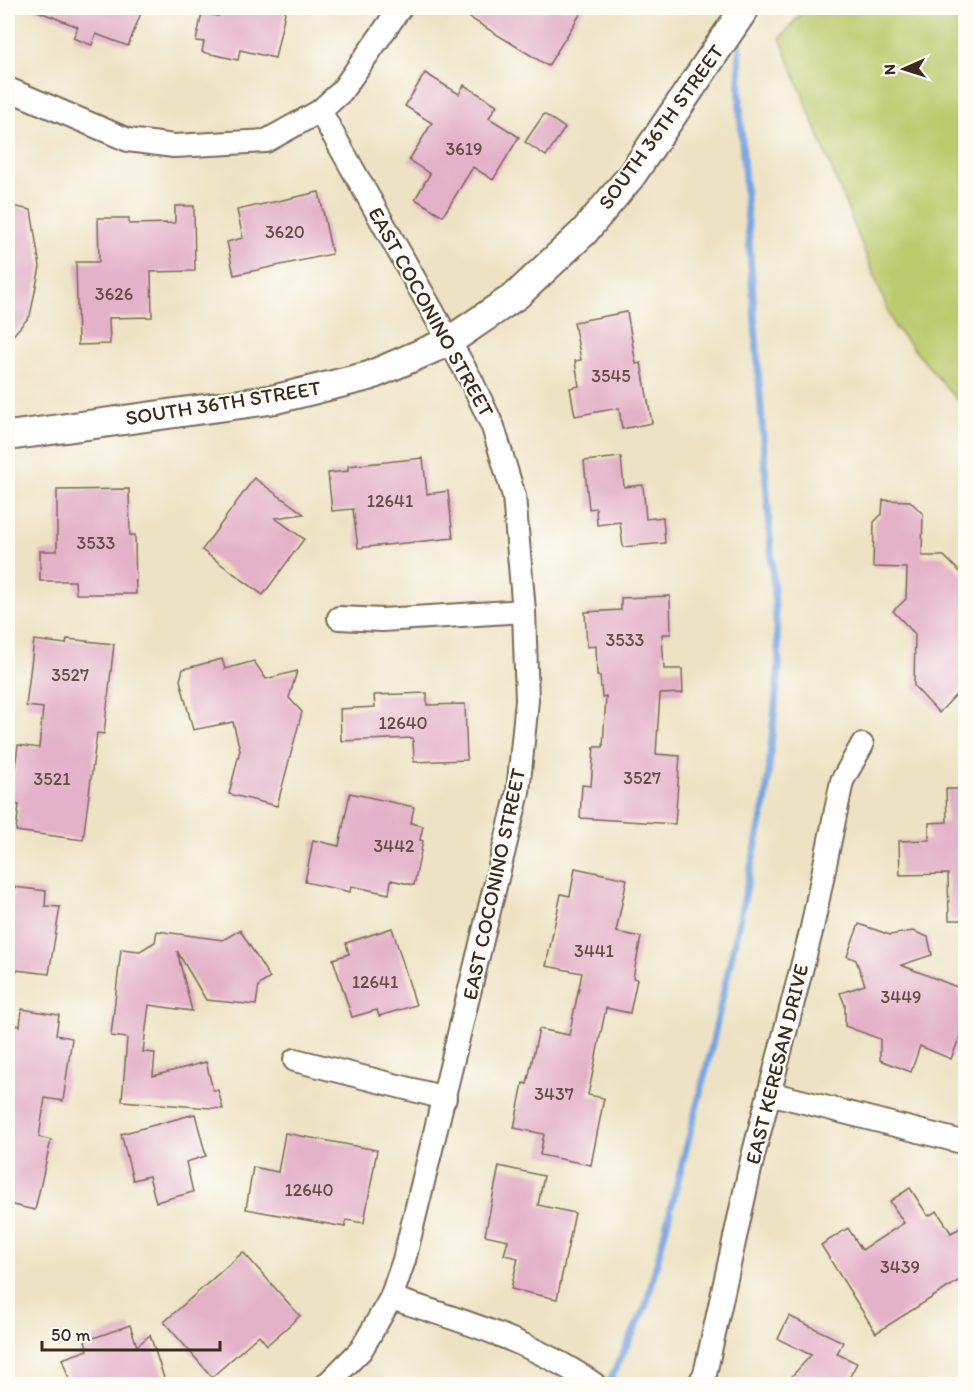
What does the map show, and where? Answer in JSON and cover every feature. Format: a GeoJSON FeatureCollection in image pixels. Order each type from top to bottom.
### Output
{"type":"FeatureCollection","features":[{"type":"Feature","properties":{"kind":"street"},"geometry":{"type":"LineString","coordinates":[[8,89],[128,140],[174,146],[266,141],[320,111],[341,92],[400,8]]}},
{"type":"Feature","properties":{"kind":"street","name":"SOUTH 36TH STREET"},"geometry":{"type":"LineString","coordinates":[[8,436],[276,399],[369,376],[448,342],[517,294],[584,232],[631,176],[745,8]]}},
{"type":"Feature","properties":{"kind":"street","name":"EAST COCONINO STREET"},"geometry":{"type":"LineString","coordinates":[[320,111],[471,380],[493,427],[514,496],[524,611],[527,700],[518,792],[404,1260],[391,1298],[361,1350],[327,1384]]}},
{"type":"Feature","properties":{"kind":"street"},"geometry":{"type":"LineString","coordinates":[[339,618],[382,621],[524,611]]}},
{"type":"Feature","properties":{"kind":"street","name":"EAST KERESAN DRIVE"},"geometry":{"type":"LineString","coordinates":[[699,1384],[705,1374],[752,1160],[812,928],[842,781],[862,745]]}},
{"type":"Feature","properties":{"kind":"street"},"geometry":{"type":"LineString","coordinates":[[295,1060],[445,1098]]}},
{"type":"Feature","properties":{"kind":"street"},"geometry":{"type":"LineString","coordinates":[[770,1093],[966,1143]]}},
{"type":"Feature","properties":{"kind":"street"},"geometry":{"type":"LineString","coordinates":[[391,1298],[455,1318],[516,1341],[575,1371],[594,1384]]}},
{"type":"Feature","properties":{"kind":"green space"},"geometry":{"type":"Polygon","coordinates":[[[806,8],[965,8],[965,409],[894,326],[780,38],[806,8]]]}},
{"type":"Feature","properties":{"kind":"building"},"geometry":{"type":"Polygon","coordinates":[[[30,8],[143,8],[128,46],[96,34],[92,45],[73,38],[78,27],[30,8]]]}},
{"type":"Feature","properties":{"kind":"building"},"geometry":{"type":"Polygon","coordinates":[[[219,8],[286,8],[275,58],[240,50],[238,60],[202,52],[204,42],[196,41],[202,13],[218,16],[219,8]]]}},
{"type":"Feature","properties":{"kind":"building"},"geometry":{"type":"Polygon","coordinates":[[[454,8],[584,8],[548,66],[454,8]]]}},
{"type":"Feature","properties":{"kind":"building"},"geometry":{"type":"Polygon","coordinates":[[[425,73],[459,94],[464,85],[497,105],[489,118],[519,137],[493,180],[473,167],[443,216],[415,199],[430,174],[409,160],[432,123],[405,106],[425,73]]]}},
{"type":"Feature","properties":{"kind":"building"},"geometry":{"type":"Polygon","coordinates":[[[544,114],[565,128],[546,156],[525,142],[544,114]]]}},
{"type":"Feature","properties":{"kind":"building"},"geometry":{"type":"Polygon","coordinates":[[[319,192],[332,254],[234,275],[227,242],[243,238],[237,210],[319,192]]]}},
{"type":"Feature","properties":{"kind":"building"},"geometry":{"type":"Polygon","coordinates":[[[8,205],[31,210],[40,267],[30,316],[8,341],[8,205]]]}},
{"type":"Feature","properties":{"kind":"building"},"geometry":{"type":"Polygon","coordinates":[[[175,206],[194,206],[195,271],[151,272],[152,317],[109,318],[110,344],[78,345],[76,262],[99,262],[98,218],[129,218],[129,224],[175,223],[175,206]]]}},
{"type":"Feature","properties":{"kind":"building"},"geometry":{"type":"Polygon","coordinates":[[[627,312],[636,364],[641,363],[652,423],[622,429],[619,408],[575,416],[570,388],[579,386],[575,361],[581,360],[574,322],[627,312]]]}},
{"type":"Feature","properties":{"kind":"building"},"geometry":{"type":"Polygon","coordinates":[[[621,457],[624,487],[643,485],[646,519],[663,517],[665,543],[623,547],[620,522],[597,525],[596,508],[589,509],[584,461],[621,457]]]}},
{"type":"Feature","properties":{"kind":"building"},"geometry":{"type":"Polygon","coordinates":[[[423,458],[427,494],[448,491],[453,538],[358,548],[353,509],[332,511],[328,473],[348,471],[348,466],[423,458]]]}},
{"type":"Feature","properties":{"kind":"building"},"geometry":{"type":"Polygon","coordinates":[[[254,478],[304,514],[275,518],[304,539],[263,595],[202,550],[254,478]]]}},
{"type":"Feature","properties":{"kind":"building"},"geometry":{"type":"Polygon","coordinates":[[[129,489],[130,535],[135,535],[136,594],[76,594],[75,581],[40,581],[40,551],[57,551],[57,490],[129,489]]]}},
{"type":"Feature","properties":{"kind":"building"},"geometry":{"type":"Polygon","coordinates":[[[883,500],[910,501],[923,514],[922,556],[944,556],[966,578],[966,684],[939,713],[914,686],[915,634],[893,611],[906,599],[907,568],[873,567],[874,522],[882,514],[883,500]]]}},
{"type":"Feature","properties":{"kind":"building"},"geometry":{"type":"Polygon","coordinates":[[[670,596],[671,634],[662,634],[664,669],[682,669],[683,693],[660,694],[656,754],[680,756],[675,824],[580,818],[582,785],[591,786],[594,747],[603,747],[606,696],[602,697],[600,676],[597,676],[596,646],[587,647],[585,612],[621,610],[621,598],[670,596]]]}},
{"type":"Feature","properties":{"kind":"building"},"geometry":{"type":"Polygon","coordinates":[[[67,639],[114,644],[104,734],[97,733],[83,840],[16,831],[19,805],[10,804],[18,745],[39,748],[43,708],[26,706],[34,640],[66,644],[67,639]]]}},
{"type":"Feature","properties":{"kind":"building"},"geometry":{"type":"Polygon","coordinates":[[[222,659],[225,669],[254,661],[266,679],[297,671],[289,698],[302,712],[277,806],[229,794],[240,750],[233,722],[193,730],[180,680],[183,669],[222,659]]]}},
{"type":"Feature","properties":{"kind":"building"},"geometry":{"type":"Polygon","coordinates":[[[427,693],[427,705],[465,704],[467,760],[414,762],[413,738],[341,741],[340,709],[375,707],[374,695],[427,693]]]}},
{"type":"Feature","properties":{"kind":"building"},"geometry":{"type":"Polygon","coordinates":[[[946,789],[966,789],[966,920],[949,920],[948,874],[900,875],[899,841],[929,840],[929,823],[947,822],[946,789]]]}},
{"type":"Feature","properties":{"kind":"building"},"geometry":{"type":"Polygon","coordinates":[[[350,793],[414,807],[411,823],[423,826],[420,840],[423,841],[414,885],[391,880],[389,894],[351,886],[350,892],[305,882],[313,840],[339,846],[350,793]]]}},
{"type":"Feature","properties":{"kind":"building"},"geometry":{"type":"Polygon","coordinates":[[[575,868],[627,879],[616,932],[641,937],[633,978],[637,979],[630,1013],[606,1008],[588,1095],[604,1098],[591,1165],[540,1155],[544,1134],[514,1128],[523,1083],[527,1084],[539,1029],[569,1035],[582,973],[546,966],[561,894],[570,896],[575,868]]]}},
{"type":"Feature","properties":{"kind":"building"},"geometry":{"type":"Polygon","coordinates":[[[14,887],[46,891],[45,906],[60,907],[49,974],[8,969],[8,908],[11,908],[14,887]]]}},
{"type":"Feature","properties":{"kind":"building"},"geometry":{"type":"Polygon","coordinates":[[[859,924],[890,935],[913,931],[928,937],[932,955],[901,965],[957,987],[962,1002],[966,1003],[966,1021],[951,1059],[920,1046],[911,1072],[880,1060],[880,1039],[845,1026],[845,1005],[840,993],[865,985],[856,960],[847,956],[859,924]]]}},
{"type":"Feature","properties":{"kind":"building"},"geometry":{"type":"Polygon","coordinates":[[[392,928],[416,1005],[379,1016],[377,1010],[352,1017],[333,959],[349,954],[346,943],[392,928]]]}},
{"type":"Feature","properties":{"kind":"building"},"geometry":{"type":"Polygon","coordinates":[[[240,930],[270,978],[259,985],[256,1005],[206,1000],[177,951],[192,1011],[149,1005],[143,1052],[155,1053],[153,1076],[206,1062],[213,1090],[218,1090],[223,1109],[122,1101],[127,1038],[111,1036],[121,949],[140,951],[155,942],[157,931],[223,940],[240,930]]]}},
{"type":"Feature","properties":{"kind":"building"},"geometry":{"type":"Polygon","coordinates":[[[22,1009],[59,1015],[56,1035],[72,1038],[63,1101],[45,1098],[39,1137],[51,1140],[35,1210],[8,1204],[8,1024],[20,1026],[22,1009]]]}},
{"type":"Feature","properties":{"kind":"building"},"geometry":{"type":"Polygon","coordinates":[[[195,1114],[206,1156],[186,1162],[193,1192],[156,1202],[149,1176],[133,1180],[121,1134],[195,1114]]]}},
{"type":"Feature","properties":{"kind":"building"},"geometry":{"type":"Polygon","coordinates":[[[285,1133],[377,1150],[364,1223],[346,1220],[345,1227],[246,1209],[253,1167],[278,1172],[285,1133]]]}},
{"type":"Feature","properties":{"kind":"building"},"geometry":{"type":"Polygon","coordinates":[[[499,1166],[544,1176],[538,1205],[575,1213],[557,1299],[511,1289],[518,1258],[504,1255],[508,1240],[485,1235],[499,1166]]]}},
{"type":"Feature","properties":{"kind":"building"},"geometry":{"type":"Polygon","coordinates":[[[910,1188],[928,1216],[937,1211],[951,1233],[966,1225],[966,1276],[876,1333],[821,1245],[848,1228],[862,1250],[904,1223],[890,1201],[910,1188]]]}},
{"type":"Feature","properties":{"kind":"building"},"geometry":{"type":"Polygon","coordinates":[[[243,1252],[300,1316],[267,1345],[259,1335],[212,1377],[164,1322],[243,1252]]]}},
{"type":"Feature","properties":{"kind":"building"},"geometry":{"type":"Polygon","coordinates":[[[789,1316],[843,1342],[837,1354],[857,1363],[846,1384],[785,1384],[811,1355],[778,1339],[789,1316]]]}},
{"type":"Feature","properties":{"kind":"building"},"geometry":{"type":"Polygon","coordinates":[[[130,1325],[137,1346],[150,1335],[166,1384],[71,1384],[62,1359],[88,1350],[85,1341],[130,1325]]]}},
{"type":"Feature","properties":{"kind":"waterway"},"geometry":{"type":"LineString","coordinates":[[608,1384],[646,1306],[710,1054],[766,799],[779,664],[740,112],[739,35]]}}]}
